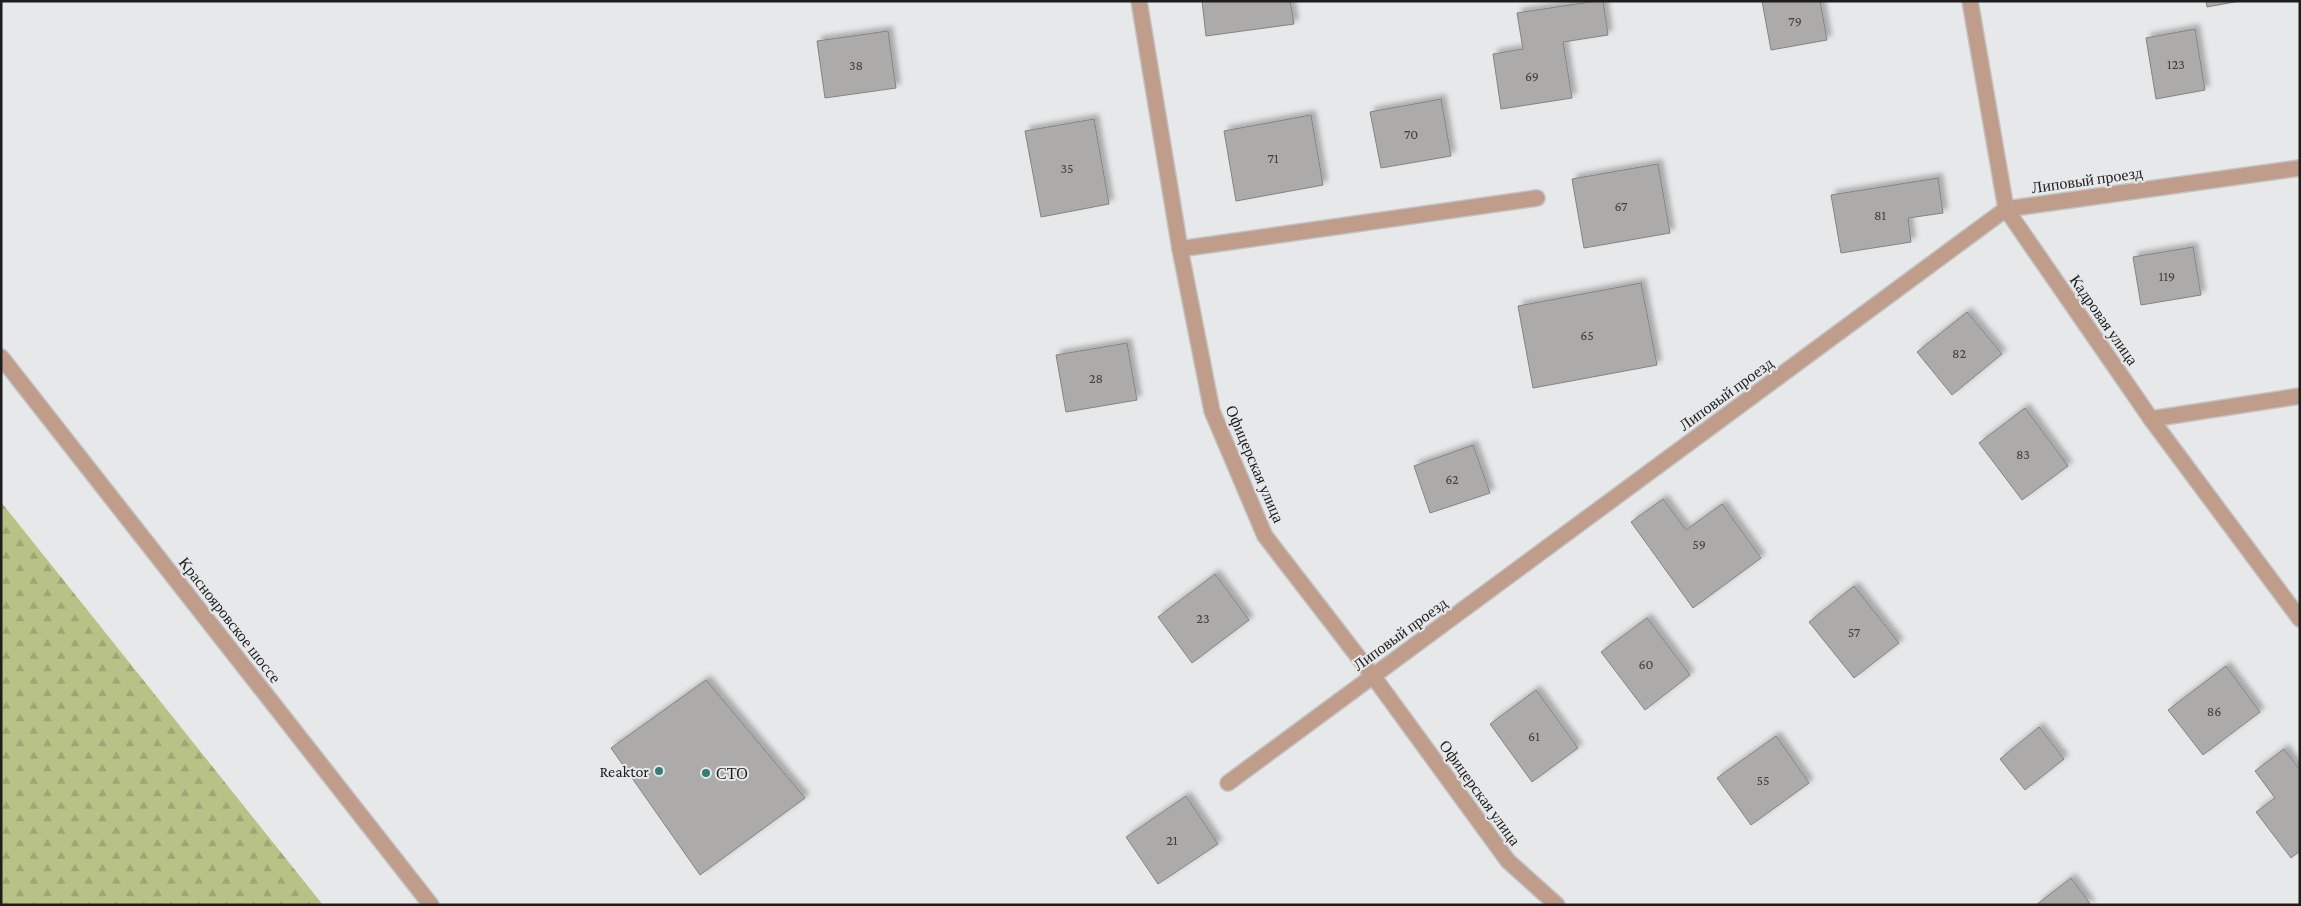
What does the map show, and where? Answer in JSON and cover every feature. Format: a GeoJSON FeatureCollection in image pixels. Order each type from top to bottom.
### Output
{"type":"FeatureCollection","features":[{"type":"Feature","properties":{"kind":"street","name":"Офицерская улица"},"geometry":{"type":"LineString","coordinates":[[1139,1],[1180,249],[1212,411],[1265,536],[1373,676],[1508,861],[1557,905]]}},
{"type":"Feature","properties":{"kind":"street","name":"Кадровая улица"},"geometry":{"type":"LineString","coordinates":[[1970,1],[2006,210],[2151,419],[2300,619]]}},
{"type":"Feature","properties":{"kind":"street","name":"Липовый проезд"},"geometry":{"type":"LineString","coordinates":[[1228,783],[2006,210],[2300,168]]}},
{"type":"Feature","properties":{"kind":"street"},"geometry":{"type":"LineString","coordinates":[[1180,249],[1537,198]]}},
{"type":"Feature","properties":{"kind":"street","name":"Краснояровское шоссе"},"geometry":{"type":"LineString","coordinates":[[1,357],[431,905]]}},
{"type":"Feature","properties":{"kind":"street"},"geometry":{"type":"LineString","coordinates":[[2151,419],[2300,396]]}},
{"type":"Feature","properties":{"kind":"green space"},"geometry":{"type":"Polygon","coordinates":[[[1,502],[323,905],[1,905],[1,502]]]}},
{"type":"Feature","properties":{"kind":"building"},"geometry":{"type":"Polygon","coordinates":[[[1202,1],[1290,1],[1294,24],[1206,36],[1202,1]]]}},
{"type":"Feature","properties":{"kind":"building"},"geometry":{"type":"Polygon","coordinates":[[[1603,1],[1608,35],[1563,42],[1572,98],[1501,109],[1493,54],[1523,49],[1517,13],[1603,1]]]}},
{"type":"Feature","properties":{"kind":"building"},"geometry":{"type":"Polygon","coordinates":[[[1762,1],[1820,1],[1827,40],[1771,50],[1762,1]]]}},
{"type":"Feature","properties":{"kind":"building"},"geometry":{"type":"Polygon","coordinates":[[[2206,1],[2240,1],[2207,7],[2206,1]]]}},
{"type":"Feature","properties":{"kind":"building"},"geometry":{"type":"Polygon","coordinates":[[[2195,29],[2205,90],[2156,99],[2146,38],[2195,29]]]}},
{"type":"Feature","properties":{"kind":"building"},"geometry":{"type":"Polygon","coordinates":[[[888,31],[896,88],[825,98],[817,41],[888,31]]]}},
{"type":"Feature","properties":{"kind":"building"},"geometry":{"type":"Polygon","coordinates":[[[1441,99],[1451,156],[1381,168],[1370,112],[1441,99]]]}},
{"type":"Feature","properties":{"kind":"building"},"geometry":{"type":"Polygon","coordinates":[[[1311,115],[1323,185],[1236,201],[1224,131],[1311,115]]]}},
{"type":"Feature","properties":{"kind":"building"},"geometry":{"type":"Polygon","coordinates":[[[1094,119],[1109,204],[1041,217],[1025,131],[1094,119]]]}},
{"type":"Feature","properties":{"kind":"building"},"geometry":{"type":"Polygon","coordinates":[[[1658,164],[1670,233],[1584,248],[1572,179],[1658,164]]]}},
{"type":"Feature","properties":{"kind":"building"},"geometry":{"type":"Polygon","coordinates":[[[1938,178],[1943,213],[1908,218],[1911,242],[1841,253],[1831,195],[1938,178]]]}},
{"type":"Feature","properties":{"kind":"building"},"geometry":{"type":"Polygon","coordinates":[[[2193,247],[2201,295],[2141,305],[2133,257],[2193,247]]]}},
{"type":"Feature","properties":{"kind":"building"},"geometry":{"type":"Polygon","coordinates":[[[1641,283],[1657,365],[1533,388],[1518,306],[1641,283]]]}},
{"type":"Feature","properties":{"kind":"building"},"geometry":{"type":"Polygon","coordinates":[[[1967,312],[2002,354],[1952,395],[1917,352],[1967,312]]]}},
{"type":"Feature","properties":{"kind":"building"},"geometry":{"type":"Polygon","coordinates":[[[1127,343],[1137,400],[1066,412],[1056,355],[1127,343]]]}},
{"type":"Feature","properties":{"kind":"building"},"geometry":{"type":"Polygon","coordinates":[[[2025,408],[2068,466],[2022,500],[1979,443],[2025,408]]]}},
{"type":"Feature","properties":{"kind":"building"},"geometry":{"type":"Polygon","coordinates":[[[1473,445],[1490,493],[1430,513],[1414,466],[1473,445]]]}},
{"type":"Feature","properties":{"kind":"building"},"geometry":{"type":"Polygon","coordinates":[[[1663,499],[1686,530],[1722,504],[1761,558],[1693,608],[1631,522],[1663,499]]]}},
{"type":"Feature","properties":{"kind":"building"},"geometry":{"type":"Polygon","coordinates":[[[1215,574],[1249,620],[1192,663],[1158,617],[1215,574]]]}},
{"type":"Feature","properties":{"kind":"building"},"geometry":{"type":"Polygon","coordinates":[[[1854,586],[1899,643],[1854,678],[1809,622],[1854,586]]]}},
{"type":"Feature","properties":{"kind":"building"},"geometry":{"type":"Polygon","coordinates":[[[1647,618],[1690,675],[1645,710],[1601,652],[1647,618]]]}},
{"type":"Feature","properties":{"kind":"building"},"geometry":{"type":"Polygon","coordinates":[[[2226,666],[2260,712],[2203,755],[2168,710],[2226,666]]]}},
{"type":"Feature","properties":{"kind":"building","name":"СТО"},"geometry":{"type":"Polygon","coordinates":[[[706,680],[805,798],[700,875],[611,748],[706,680]]]}},
{"type":"Feature","properties":{"kind":"building"},"geometry":{"type":"Polygon","coordinates":[[[1536,690],[1578,748],[1532,782],[1490,724],[1536,690]]]}},
{"type":"Feature","properties":{"kind":"building"},"geometry":{"type":"Polygon","coordinates":[[[2039,727],[2064,759],[2025,790],[2000,759],[2039,727]]]}},
{"type":"Feature","properties":{"kind":"building"},"geometry":{"type":"Polygon","coordinates":[[[1776,736],[1809,783],[1751,825],[1717,778],[1776,736]]]}},
{"type":"Feature","properties":{"kind":"building"},"geometry":{"type":"Polygon","coordinates":[[[2284,749],[2300,770],[2300,851],[2291,858],[2256,812],[2275,798],[2255,771],[2284,749]]]}},
{"type":"Feature","properties":{"kind":"building"},"geometry":{"type":"Polygon","coordinates":[[[1186,796],[1218,844],[1158,884],[1126,837],[1186,796]]]}},
{"type":"Feature","properties":{"kind":"building"},"geometry":{"type":"Polygon","coordinates":[[[2071,878],[2091,905],[2036,905],[2071,878]]]}},
{"type":"Feature","properties":{"kind":"place","name":"Reaktor"},"geometry":{"type":"Point","coordinates":[659,771]}},
{"type":"Feature","properties":{"kind":"place","name":"СТО"},"geometry":{"type":"Point","coordinates":[706,773]}}]}
